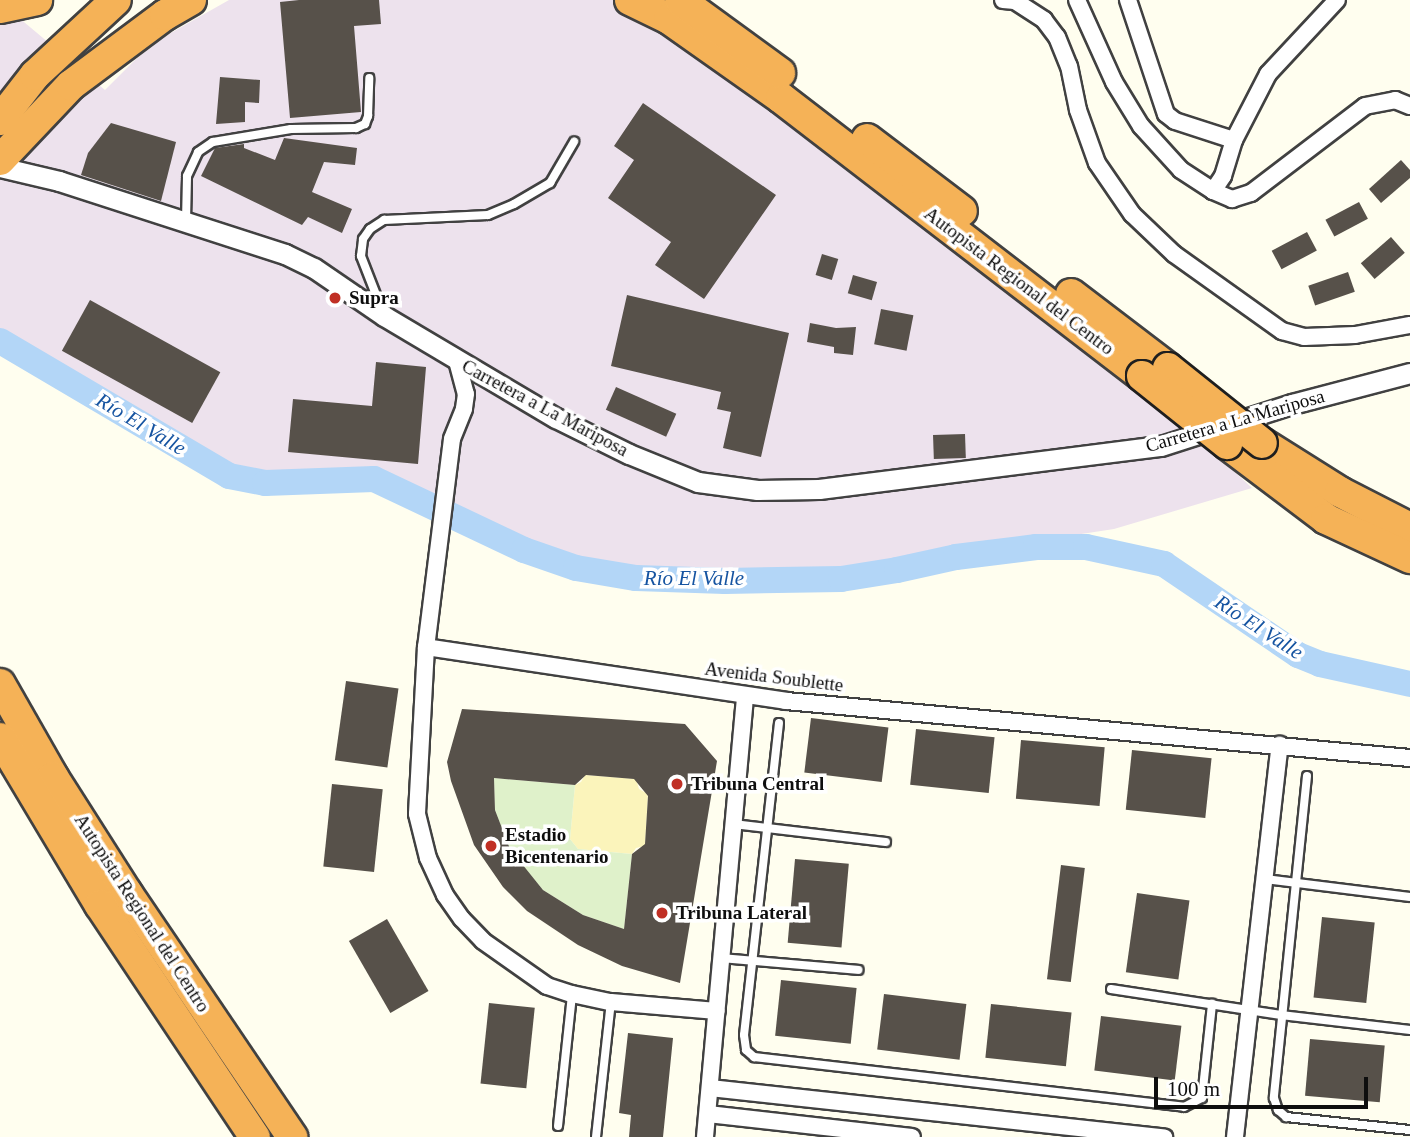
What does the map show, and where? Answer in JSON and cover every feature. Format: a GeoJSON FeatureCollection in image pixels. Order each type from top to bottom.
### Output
{"type":"FeatureCollection","features":[{"type":"Feature","properties":{"kind":"highway"},"geometry":{"type":"LineString","coordinates":[[0,8],[37,0]]}},
{"type":"Feature","properties":{"kind":"highway"},"geometry":{"type":"LineString","coordinates":[[0,120],[35,75],[116,0]]}},
{"type":"Feature","properties":{"kind":"highway"},"geometry":{"type":"LineString","coordinates":[[0,160],[71,85],[164,15],[191,0]]}},
{"type":"Feature","properties":{"kind":"highway","name":"Autopista Regional del Centro"},"geometry":{"type":"LineString","coordinates":[[630,0],[669,19],[781,98],[1155,372],[1340,492],[1410,528]]}},
{"type":"Feature","properties":{"kind":"highway","name":"Autopista Regional del Centro"},"geometry":{"type":"LineString","coordinates":[[680,0],[1155,372],[1227,444],[1326,519],[1410,558]]}},
{"type":"Feature","properties":{"kind":"highway","name":"Autopista Regional del Centro"},"geometry":{"type":"LineString","coordinates":[[0,684],[53,777],[119,882],[292,1137]]}},
{"type":"Feature","properties":{"kind":"highway","name":"Autopista Regional del Centro"},"geometry":{"type":"LineString","coordinates":[[0,738],[100,905],[255,1137]]}},
{"type":"Feature","properties":{"kind":"street"},"geometry":{"type":"LineString","coordinates":[[1003,0],[1015,0],[1044,20],[1057,37],[1069,66],[1079,110],[1097,163],[1132,214],[1174,254],[1282,331],[1304,337],[1355,335],[1410,325]]}},
{"type":"Feature","properties":{"kind":"street"},"geometry":{"type":"LineString","coordinates":[[1077,0],[1114,82],[1140,126],[1181,170],[1213,191],[1232,199],[1251,193],[1365,106],[1395,100],[1410,106]]}},
{"type":"Feature","properties":{"kind":"street"},"geometry":{"type":"LineString","coordinates":[[1128,0],[1166,114],[1175,121],[1234,140]]}},
{"type":"Feature","properties":{"kind":"street"},"geometry":{"type":"LineString","coordinates":[[1213,191],[1223,176],[1234,140],[1268,74],[1337,0]]}},
{"type":"Feature","properties":{"kind":"street","name":"Carretera a La Mariposa"},"geometry":{"type":"LineString","coordinates":[[0,167],[59,181],[186,221],[304,263],[457,361],[556,418],[629,454],[698,482],[757,490],[819,489],[1160,446],[1292,404],[1410,373]]}},
{"type":"Feature","properties":{"kind":"street"},"geometry":{"type":"LineString","coordinates":[[457,361],[466,394],[464,409],[452,439],[426,647],[417,814],[428,858],[445,895],[483,941],[547,986],[572,995],[611,1002],[717,1011]]}},
{"type":"Feature","properties":{"kind":"street","name":"Avenida Soublette"},"geometry":{"type":"LineString","coordinates":[[426,647],[745,696],[1410,758]]}},
{"type":"Feature","properties":{"kind":"street"},"geometry":{"type":"LineString","coordinates":[[705,1137],[745,696]]}},
{"type":"Feature","properties":{"kind":"street"},"geometry":{"type":"LineString","coordinates":[[1235,1137],[1280,746]]}},
{"type":"Feature","properties":{"kind":"street"},"geometry":{"type":"LineString","coordinates":[[710,1088],[1164,1137]]}},
{"type":"Feature","properties":{"kind":"street"},"geometry":{"type":"LineString","coordinates":[[708,1114],[912,1137]]}},
{"type":"Feature","properties":{"kind":"lane"},"geometry":{"type":"LineString","coordinates":[[186,221],[187,176],[198,152],[213,142],[291,129],[356,128],[365,124],[368,116],[369,78]]}},
{"type":"Feature","properties":{"kind":"lane"},"geometry":{"type":"LineString","coordinates":[[384,316],[361,256],[363,239],[370,229],[384,220],[488,215],[514,204],[550,183],[574,142]]}},
{"type":"Feature","properties":{"kind":"lane"},"geometry":{"type":"LineString","coordinates":[[1377,510],[1410,519]]}},
{"type":"Feature","properties":{"kind":"lane"},"geometry":{"type":"LineString","coordinates":[[779,723],[744,1035],[746,1050],[754,1057],[1184,1107],[1202,1097],[1212,1003]]}},
{"type":"Feature","properties":{"kind":"lane"},"geometry":{"type":"LineString","coordinates":[[1307,776],[1274,1098],[1278,1110],[1286,1117],[1410,1130]]}},
{"type":"Feature","properties":{"kind":"lane"},"geometry":{"type":"LineString","coordinates":[[733,824],[886,842]]}},
{"type":"Feature","properties":{"kind":"lane"},"geometry":{"type":"LineString","coordinates":[[1265,879],[1410,897]]}},
{"type":"Feature","properties":{"kind":"lane"},"geometry":{"type":"LineString","coordinates":[[722,958],[858,970]]}},
{"type":"Feature","properties":{"kind":"lane"},"geometry":{"type":"LineString","coordinates":[[1111,989],[1281,1015],[1410,1030]]}},
{"type":"Feature","properties":{"kind":"lane"},"geometry":{"type":"LineString","coordinates":[[558,1126],[572,995]]}},
{"type":"Feature","properties":{"kind":"lane"},"geometry":{"type":"LineString","coordinates":[[596,1137],[611,1002]]}},
{"type":"Feature","properties":{"kind":"shaded area"},"geometry":{"type":"Polygon","coordinates":[[[229,0],[618,0],[645,11],[1164,406],[1252,488],[1114,529],[997,547],[876,576],[810,583],[692,586],[618,576],[569,561],[419,498],[370,482],[275,491],[259,488],[233,477],[159,428],[0,341],[0,10],[18,17],[105,90],[138,57],[169,34],[229,0]]]}},
{"type":"Feature","properties":{"kind":"sand"},"geometry":{"type":"Polygon","coordinates":[[[585,775],[636,779],[639,789],[648,794],[645,846],[636,848],[632,854],[578,849],[570,839],[575,785],[581,782],[585,775]]]}},
{"type":"Feature","properties":{"kind":"green space"},"geometry":{"type":"Polygon","coordinates":[[[494,778],[575,785],[570,839],[578,849],[632,854],[624,929],[583,915],[543,890],[510,850],[495,810],[494,778]]]}},
{"type":"Feature","properties":{"kind":"building"},"geometry":{"type":"Polygon","coordinates":[[[379,0],[381,24],[354,26],[361,112],[290,118],[280,2],[379,0]]]}},
{"type":"Feature","properties":{"kind":"building"},"geometry":{"type":"Polygon","coordinates":[[[220,77],[260,80],[259,103],[245,102],[245,122],[216,124],[220,77]]]}},
{"type":"Feature","properties":{"kind":"building"},"geometry":{"type":"Polygon","coordinates":[[[643,103],[776,195],[704,299],[655,265],[671,242],[608,198],[634,160],[614,146],[643,103]]]}},
{"type":"Feature","properties":{"kind":"building"},"geometry":{"type":"Polygon","coordinates":[[[111,123],[176,142],[161,201],[81,175],[88,153],[111,123]]]}},
{"type":"Feature","properties":{"kind":"building"},"geometry":{"type":"Polygon","coordinates":[[[284,138],[357,148],[355,165],[324,162],[312,192],[352,209],[342,233],[308,217],[302,225],[201,176],[215,148],[244,144],[244,148],[275,160],[284,138]]]}},
{"type":"Feature","properties":{"kind":"building"},"geometry":{"type":"Polygon","coordinates":[[[1401,160],[1410,170],[1410,178],[1381,203],[1369,189],[1401,160]]]}},
{"type":"Feature","properties":{"kind":"building"},"geometry":{"type":"Polygon","coordinates":[[[1359,202],[1368,219],[1334,237],[1325,220],[1359,202]]]}},
{"type":"Feature","properties":{"kind":"building"},"geometry":{"type":"Polygon","coordinates":[[[1307,232],[1317,251],[1282,269],[1272,251],[1307,232]]]}},
{"type":"Feature","properties":{"kind":"building"},"geometry":{"type":"Polygon","coordinates":[[[1391,237],[1405,253],[1375,279],[1361,263],[1391,237]]]}},
{"type":"Feature","properties":{"kind":"building"},"geometry":{"type":"Polygon","coordinates":[[[822,254],[838,259],[832,280],[816,275],[822,254]]]}},
{"type":"Feature","properties":{"kind":"building"},"geometry":{"type":"Polygon","coordinates":[[[1348,272],[1355,292],[1315,306],[1308,286],[1348,272]]]}},
{"type":"Feature","properties":{"kind":"building"},"geometry":{"type":"Polygon","coordinates":[[[853,275],[877,282],[872,300],[848,293],[853,275]]]}},
{"type":"Feature","properties":{"kind":"building"},"geometry":{"type":"Polygon","coordinates":[[[627,295],[789,333],[761,457],[723,448],[731,412],[717,409],[721,392],[611,366],[627,295]]]}},
{"type":"Feature","properties":{"kind":"building"},"geometry":{"type":"Polygon","coordinates":[[[90,300],[220,372],[192,423],[62,351],[90,300]]]}},
{"type":"Feature","properties":{"kind":"building"},"geometry":{"type":"Polygon","coordinates":[[[881,309],[913,315],[907,351],[874,344],[881,309]]]}},
{"type":"Feature","properties":{"kind":"building"},"geometry":{"type":"Polygon","coordinates":[[[810,323],[836,328],[856,327],[853,355],[834,353],[834,347],[807,342],[810,323]]]}},
{"type":"Feature","properties":{"kind":"building"},"geometry":{"type":"Polygon","coordinates":[[[376,362],[426,367],[418,464],[288,452],[293,399],[372,406],[376,362]]]}},
{"type":"Feature","properties":{"kind":"building"},"geometry":{"type":"Polygon","coordinates":[[[616,387],[676,414],[666,437],[606,410],[616,387]]]}},
{"type":"Feature","properties":{"kind":"building"},"geometry":{"type":"Polygon","coordinates":[[[965,434],[966,458],[934,459],[933,435],[965,434]]]}},
{"type":"Feature","properties":{"kind":"building"},"geometry":{"type":"Polygon","coordinates":[[[346,681],[398,688],[387,768],[335,760],[346,681]]]}},
{"type":"Feature","properties":{"kind":"building"},"geometry":{"type":"Polygon","coordinates":[[[462,709],[685,724],[717,761],[680,983],[622,966],[578,945],[527,911],[503,887],[474,845],[447,762],[462,709]],[[586,775],[575,785],[494,778],[495,810],[510,849],[543,890],[583,915],[624,929],[632,854],[645,844],[648,796],[634,779],[586,775]]]}},
{"type":"Feature","properties":{"kind":"building"},"geometry":{"type":"Polygon","coordinates":[[[811,718],[888,728],[882,782],[804,773],[811,718]]]}},
{"type":"Feature","properties":{"kind":"building"},"geometry":{"type":"Polygon","coordinates":[[[916,729],[995,737],[989,793],[910,785],[916,729]]]}},
{"type":"Feature","properties":{"kind":"building"},"geometry":{"type":"Polygon","coordinates":[[[1021,740],[1105,747],[1100,806],[1016,799],[1021,740]]]}},
{"type":"Feature","properties":{"kind":"building"},"geometry":{"type":"Polygon","coordinates":[[[1132,750],[1212,758],[1205,818],[1126,810],[1132,750]]]}},
{"type":"Feature","properties":{"kind":"building"},"geometry":{"type":"Polygon","coordinates":[[[332,784],[383,789],[374,872],[323,867],[332,784]]]}},
{"type":"Feature","properties":{"kind":"building"},"geometry":{"type":"Polygon","coordinates":[[[795,859],[849,864],[841,947],[788,943],[795,859]]]}},
{"type":"Feature","properties":{"kind":"building"},"geometry":{"type":"Polygon","coordinates":[[[1061,865],[1085,868],[1071,982],[1047,979],[1061,865]]]}},
{"type":"Feature","properties":{"kind":"building"},"geometry":{"type":"Polygon","coordinates":[[[1137,893],[1189,900],[1178,980],[1126,972],[1137,893]]]}},
{"type":"Feature","properties":{"kind":"building"},"geometry":{"type":"Polygon","coordinates":[[[1322,917],[1375,923],[1366,1003],[1314,998],[1322,917]]]}},
{"type":"Feature","properties":{"kind":"building"},"geometry":{"type":"Polygon","coordinates":[[[387,919],[428,991],[390,1013],[349,941],[387,919]]]}},
{"type":"Feature","properties":{"kind":"building"},"geometry":{"type":"Polygon","coordinates":[[[781,980],[857,988],[851,1044],[775,1036],[781,980]]]}},
{"type":"Feature","properties":{"kind":"building"},"geometry":{"type":"Polygon","coordinates":[[[884,994],[966,1004],[960,1060],[877,1050],[884,994]]]}},
{"type":"Feature","properties":{"kind":"building"},"geometry":{"type":"Polygon","coordinates":[[[489,1003],[535,1008],[526,1088],[481,1084],[489,1003]]]}},
{"type":"Feature","properties":{"kind":"building"},"geometry":{"type":"Polygon","coordinates":[[[991,1004],[1072,1012],[1066,1066],[985,1058],[991,1004]]]}},
{"type":"Feature","properties":{"kind":"building"},"geometry":{"type":"Polygon","coordinates":[[[1101,1016],[1181,1026],[1175,1080],[1094,1071],[1101,1016]]]}},
{"type":"Feature","properties":{"kind":"building"},"geometry":{"type":"Polygon","coordinates":[[[628,1033],[673,1038],[663,1137],[629,1137],[631,1115],[619,1113],[628,1033]]]}},
{"type":"Feature","properties":{"kind":"building"},"geometry":{"type":"Polygon","coordinates":[[[1310,1039],[1385,1046],[1380,1102],[1305,1096],[1310,1039]]]}},
{"type":"Feature","properties":{"kind":"waterway","name":"Río El Valle"},"geometry":{"type":"LineString","coordinates":[[0,341],[229,476],[265,483],[374,479],[524,550],[576,568],[636,578],[725,581],[841,579],[956,557],[1036,547],[1086,547],[1164,564],[1298,655],[1320,664],[1410,684]]}},
{"type":"Feature","properties":{"kind":"place","name":"Supra"},"geometry":{"type":"Point","coordinates":[335,298]}},
{"type":"Feature","properties":{"kind":"place","name":"Tribuna Central"},"geometry":{"type":"Point","coordinates":[677,784]}},
{"type":"Feature","properties":{"kind":"place","name":"Estadio Bicentenario"},"geometry":{"type":"Point","coordinates":[491,846]}},
{"type":"Feature","properties":{"kind":"place","name":"Tribuna Lateral"},"geometry":{"type":"Point","coordinates":[662,913]}}]}
